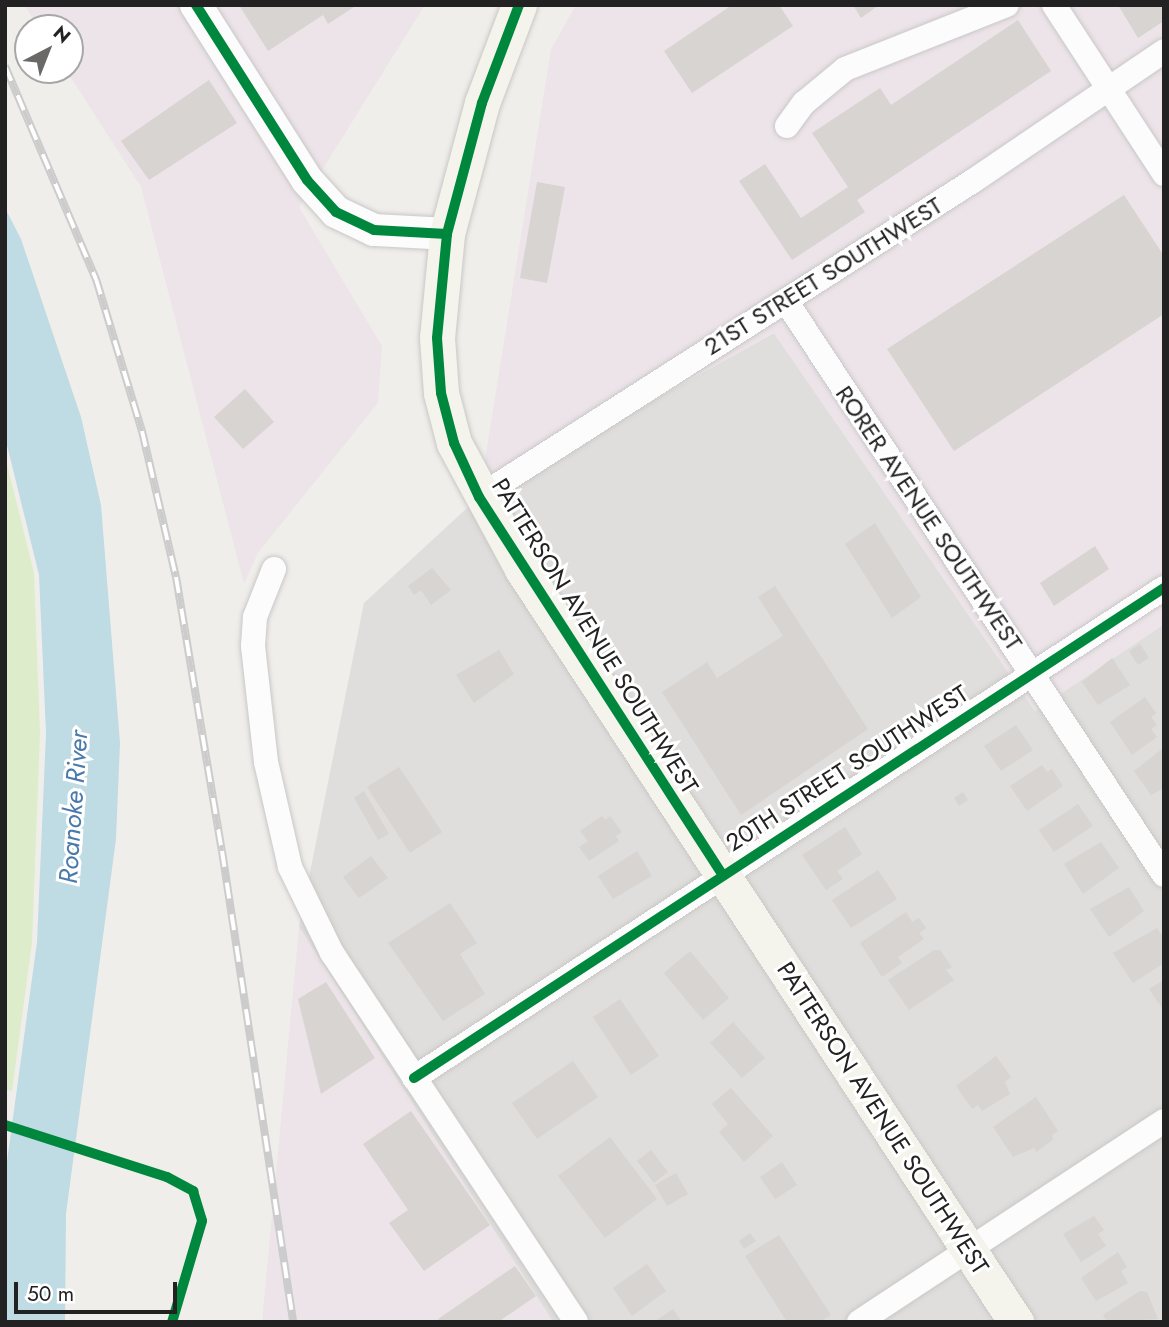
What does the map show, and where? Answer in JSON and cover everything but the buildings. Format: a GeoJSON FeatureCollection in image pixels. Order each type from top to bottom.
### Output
{"type":"FeatureCollection","features":[{"type":"Feature","properties":{"kind":"main road","name":"PATTERSON AVENUE SOUTHWEST"},"geometry":{"type":"LineString","coordinates":[[519,5],[482,103],[447,234],[433,394],[479,497],[1016,1322]]}},
{"type":"Feature","properties":{"kind":"street"},"geometry":{"type":"LineString","coordinates":[[196,5],[307,180],[336,212],[374,230],[447,234]]}},
{"type":"Feature","properties":{"kind":"street"},"geometry":{"type":"LineString","coordinates":[[787,126],[821,86],[845,69],[1007,5]]}},
{"type":"Feature","properties":{"kind":"street"},"geometry":{"type":"LineString","coordinates":[[1054,5],[1164,174]]}},
{"type":"Feature","properties":{"kind":"street","name":"21ST STREET SOUTHWEST"},"geometry":{"type":"LineString","coordinates":[[479,497],[786,301],[1164,51]]}},
{"type":"Feature","properties":{"kind":"street","name":"RORER AVENUE SOUTHWEST"},"geometry":{"type":"LineString","coordinates":[[786,301],[1164,875]]}},
{"type":"Feature","properties":{"kind":"street"},"geometry":{"type":"LineString","coordinates":[[274,569],[256,617],[253,646],[278,831],[308,911],[414,1078],[576,1322]]}},
{"type":"Feature","properties":{"kind":"street","name":"20TH STREET SOUTHWEST"},"geometry":{"type":"LineString","coordinates":[[414,1078],[722,874],[1164,588]]}},
{"type":"Feature","properties":{"kind":"street"},"geometry":{"type":"LineString","coordinates":[[859,1322],[1164,1122]]}},
{"type":"Feature","properties":{"kind":"shaded area"},"geometry":{"type":"Polygon","coordinates":[[[24,5],[425,5],[299,207],[382,346],[378,403],[258,553],[244,584],[141,187],[75,84],[84,84],[84,14],[30,14],[24,5]]]}},
{"type":"Feature","properties":{"kind":"shaded area"},"geometry":{"type":"Polygon","coordinates":[[[576,5],[1164,5],[1164,624],[1035,711],[774,333],[479,497],[551,49],[576,5]]]}},
{"type":"Feature","properties":{"kind":"shaded area"},"geometry":{"type":"Polygon","coordinates":[[[774,333],[1035,711],[1164,624],[1164,1322],[553,1322],[299,927],[364,603],[479,497],[774,333]]]}},
{"type":"Feature","properties":{"kind":"shaded area"},"geometry":{"type":"Polygon","coordinates":[[[299,927],[553,1322],[262,1322],[299,927]]]}},
{"type":"Feature","properties":{"kind":"green space"},"geometry":{"type":"Polygon","coordinates":[[[5,456],[34,573],[40,734],[32,943],[12,1091],[5,1089],[5,456]]]}},
{"type":"Feature","properties":{"kind":"water","name":"Roanoke River"},"geometry":{"type":"Polygon","coordinates":[[[5,208],[21,239],[81,417],[101,505],[120,743],[116,839],[66,1214],[65,1322],[5,1322],[5,1176],[37,942],[46,733],[39,575],[5,437],[5,208]]]}},
{"type":"Feature","properties":{"kind":"railway"},"geometry":{"type":"LineString","coordinates":[[5,66],[96,279],[142,431],[176,577],[222,851],[293,1322]]}},
{"type":"Feature","properties":{"kind":"cycle path"},"geometry":{"type":"LineString","coordinates":[[196,5],[307,180],[336,212],[374,230],[447,234]]}},
{"type":"Feature","properties":{"kind":"cycle path"},"geometry":{"type":"LineString","coordinates":[[519,5],[482,103],[447,234],[437,338],[441,393],[454,443],[479,497],[722,874]]}},
{"type":"Feature","properties":{"kind":"cycle path"},"geometry":{"type":"LineString","coordinates":[[414,1078],[1164,588]]}},
{"type":"Feature","properties":{"kind":"cycle path"},"geometry":{"type":"LineString","coordinates":[[5,1125],[167,1177],[193,1191],[202,1221],[172,1322]]}}]}
